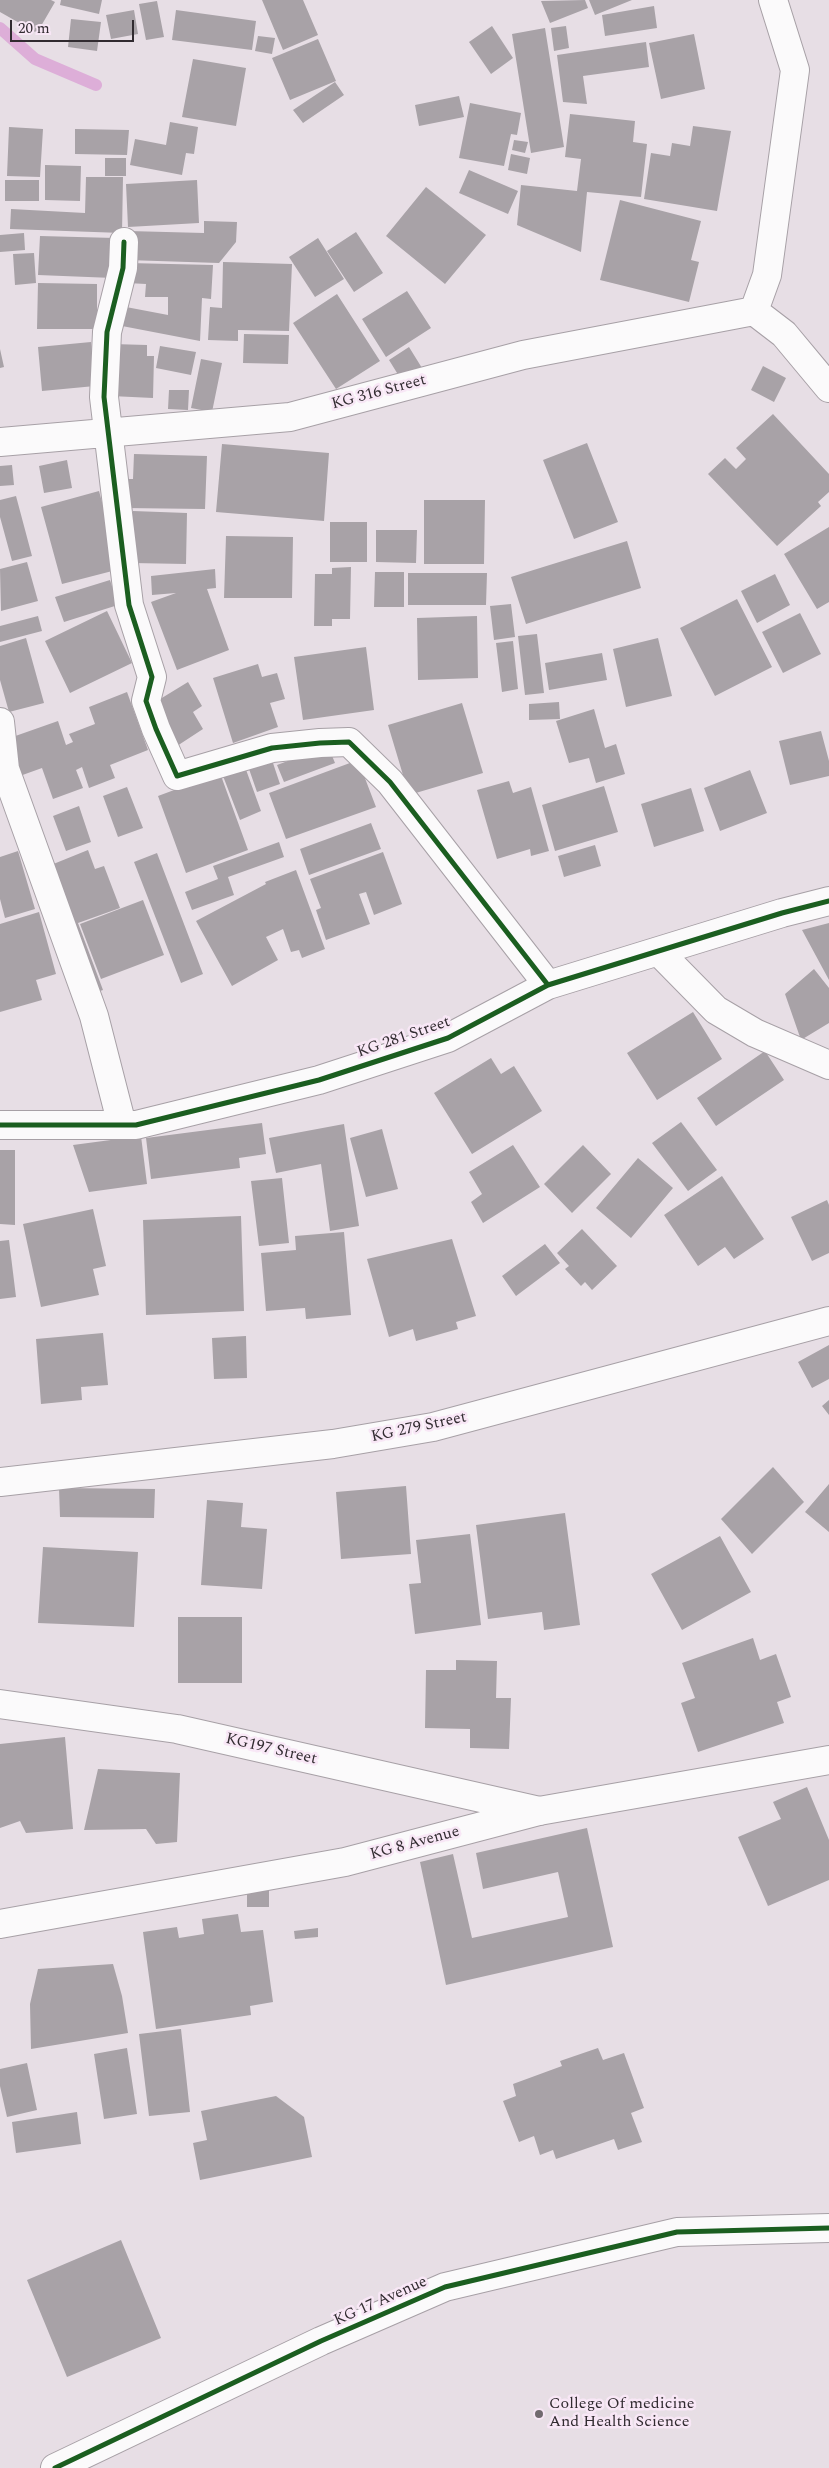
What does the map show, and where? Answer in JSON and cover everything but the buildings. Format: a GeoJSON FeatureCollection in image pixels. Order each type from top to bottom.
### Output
{"type":"FeatureCollection","features":[{"type":"Feature","properties":{"kind":"street"},"geometry":{"type":"LineString","coordinates":[[773,0],[795,70],[766,275],[754,311],[784,334],[829,388]]}},
{"type":"Feature","properties":{"kind":"street"},"geometry":{"type":"LineString","coordinates":[[124,242],[123,268],[106,332],[104,397],[129,605],[152,677],[146,701],[177,776],[272,748],[320,742],[349,742],[390,782],[548,985]]}},
{"type":"Feature","properties":{"kind":"street","name":"KG 316 Street"},"geometry":{"type":"LineString","coordinates":[[0,442],[290,417],[523,355],[754,311]]}},
{"type":"Feature","properties":{"kind":"street"},"geometry":{"type":"LineString","coordinates":[[0,722],[6,769],[94,1016],[122,1125]]}},
{"type":"Feature","properties":{"kind":"street","name":"KG 281 Street"},"geometry":{"type":"LineString","coordinates":[[0,1125],[136,1125],[319,1080],[448,1038],[548,985],[659,952],[782,912],[829,901]]}},
{"type":"Feature","properties":{"kind":"street"},"geometry":{"type":"LineString","coordinates":[[659,952],[716,1010],[755,1033],[829,1064]]}},
{"type":"Feature","properties":{"kind":"street","name":"KG 279 Street"},"geometry":{"type":"LineString","coordinates":[[0,1482],[333,1444],[433,1427],[829,1321]]}},
{"type":"Feature","properties":{"kind":"street","name":"KG197 Street"},"geometry":{"type":"LineString","coordinates":[[0,1704],[177,1729],[539,1811]]}},
{"type":"Feature","properties":{"kind":"street","name":"KG 8 Avenue"},"geometry":{"type":"LineString","coordinates":[[0,1924],[345,1862],[539,1811],[829,1760]]}},
{"type":"Feature","properties":{"kind":"street","name":"KG 17 Avenue"},"geometry":{"type":"LineString","coordinates":[[55,2468],[321,2342],[445,2287],[677,2232],[829,2228]]}},
{"type":"Feature","properties":{"kind":"waterway"},"geometry":{"type":"LineString","coordinates":[[0,28],[35,59],[96,85]]}},
{"type":"Feature","properties":{"kind":"cycle path"},"geometry":{"type":"LineString","coordinates":[[124,242],[123,268],[107,332],[104,397],[129,605],[152,677],[146,701],[177,776],[272,748],[349,742],[390,782],[548,985]]}},
{"type":"Feature","properties":{"kind":"cycle path"},"geometry":{"type":"LineString","coordinates":[[0,1125],[136,1125],[319,1080],[448,1038],[548,985],[782,913],[829,901]]}},
{"type":"Feature","properties":{"kind":"cycle path"},"geometry":{"type":"LineString","coordinates":[[55,2468],[321,2341],[445,2287],[677,2232],[829,2228]]}},
{"type":"Feature","properties":{"kind":"place","name":"College Of medicine And Health Science"},"geometry":{"type":"Point","coordinates":[539,2414]}}]}
